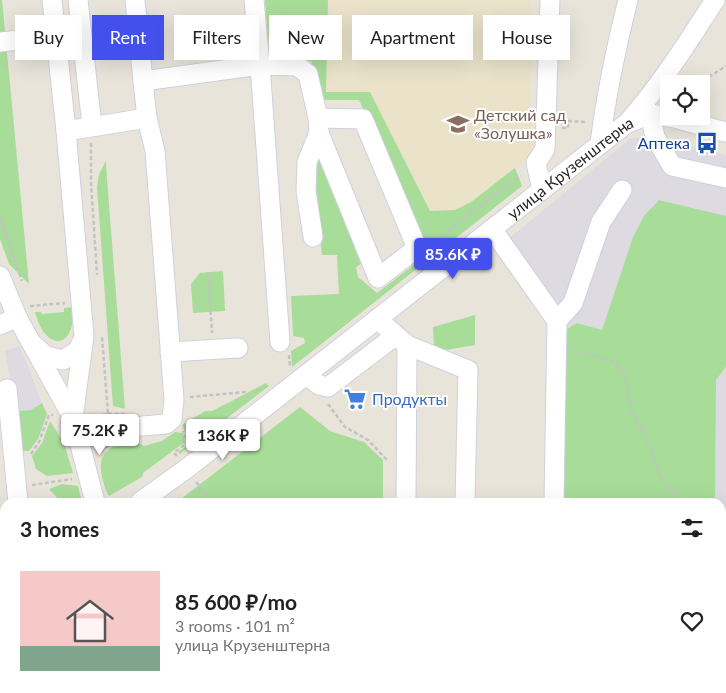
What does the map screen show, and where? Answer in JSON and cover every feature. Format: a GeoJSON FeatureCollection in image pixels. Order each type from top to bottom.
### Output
{"type":"FeatureCollection","features":[{"type":"Feature","properties":{"kind":"street"},"geometry":{"type":"LineString","coordinates":[[52,0],[54,15]]}},
{"type":"Feature","properties":{"kind":"street"},"geometry":{"type":"LineString","coordinates":[[78,0],[92,126]]}},
{"type":"Feature","properties":{"kind":"street"},"geometry":{"type":"LineString","coordinates":[[135,0],[147,118],[155,151],[174,399],[172,419],[166,424],[143,426]]}},
{"type":"Feature","properties":{"kind":"street"},"geometry":{"type":"LineString","coordinates":[[254,0],[280,342]]}},
{"type":"Feature","properties":{"kind":"street"},"geometry":{"type":"LineString","coordinates":[[542,190],[536,163],[545,149],[550,0]]}},
{"type":"Feature","properties":{"kind":"street"},"geometry":{"type":"LineString","coordinates":[[600,144],[612,64],[628,0]]}},
{"type":"Feature","properties":{"kind":"street"},"geometry":{"type":"LineString","coordinates":[[626,124],[648,99],[669,70],[715,0]]}},
{"type":"Feature","properties":{"kind":"street"},"geometry":{"type":"LineString","coordinates":[[0,42],[15,40]]}},
{"type":"Feature","properties":{"kind":"street"},"geometry":{"type":"LineString","coordinates":[[59,60],[81,301],[93,336],[73,418]]}},
{"type":"Feature","properties":{"kind":"street"},"geometry":{"type":"LineString","coordinates":[[143,80],[260,65],[297,66],[308,74],[319,125],[378,278],[417,248],[362,119],[319,125]]}},
{"type":"Feature","properties":{"kind":"street"},"geometry":{"type":"LineString","coordinates":[[726,132],[675,118],[650,114],[655,137],[672,166],[726,178]]}},
{"type":"Feature","properties":{"kind":"street","name":"улица Крузенштерна"},"geometry":{"type":"LineString","coordinates":[[145,498],[312,380],[377,319],[626,124],[650,114]]}},
{"type":"Feature","properties":{"kind":"street"},"geometry":{"type":"LineString","coordinates":[[66,130],[147,118]]}},
{"type":"Feature","properties":{"kind":"street"},"geometry":{"type":"LineString","coordinates":[[313,237],[306,191],[307,162],[319,125]]}},
{"type":"Feature","properties":{"kind":"street"},"geometry":{"type":"LineString","coordinates":[[557,321],[573,303],[600,222],[622,190]]}},
{"type":"Feature","properties":{"kind":"street"},"geometry":{"type":"LineString","coordinates":[[492,229],[557,321],[554,498]]}},
{"type":"Feature","properties":{"kind":"street"},"geometry":{"type":"LineString","coordinates":[[0,276],[22,307],[31,342],[73,418],[94,498]]}},
{"type":"Feature","properties":{"kind":"street"},"geometry":{"type":"LineString","coordinates":[[0,325],[22,307]]}},
{"type":"Feature","properties":{"kind":"street"},"geometry":{"type":"LineString","coordinates":[[377,319],[401,340],[468,370],[465,498]]}},
{"type":"Feature","properties":{"kind":"street"},"geometry":{"type":"LineString","coordinates":[[31,342],[46,356],[63,360],[77,351],[93,336]]}},
{"type":"Feature","properties":{"kind":"street"},"geometry":{"type":"LineString","coordinates":[[312,380],[328,387],[401,340]]}},
{"type":"Feature","properties":{"kind":"street"},"geometry":{"type":"LineString","coordinates":[[401,340],[406,498]]}},
{"type":"Feature","properties":{"kind":"street"},"geometry":{"type":"LineString","coordinates":[[170,352],[238,348]]}},
{"type":"Feature","properties":{"kind":"street"},"geometry":{"type":"LineString","coordinates":[[7,389],[17,495]]}},
{"type":"Feature","properties":{"kind":"path"},"geometry":{"type":"LineString","coordinates":[[710,76],[726,66]]}},
{"type":"Feature","properties":{"kind":"path"},"geometry":{"type":"LineString","coordinates":[[568,128],[568,121],[585,122]]}},
{"type":"Feature","properties":{"kind":"path"},"geometry":{"type":"LineString","coordinates":[[92,126],[91,182],[98,278]]}},
{"type":"Feature","properties":{"kind":"path"},"geometry":{"type":"LineString","coordinates":[[436,239],[521,176],[524,181]]}},
{"type":"Feature","properties":{"kind":"path"},"geometry":{"type":"LineString","coordinates":[[0,218],[25,288]]}},
{"type":"Feature","properties":{"kind":"path"},"geometry":{"type":"LineString","coordinates":[[208,272],[212,332]]}},
{"type":"Feature","properties":{"kind":"path"},"geometry":{"type":"LineString","coordinates":[[22,307],[81,301]]}},
{"type":"Feature","properties":{"kind":"path"},"geometry":{"type":"LineString","coordinates":[[93,336],[108,414]]}},
{"type":"Feature","properties":{"kind":"path"},"geometry":{"type":"LineString","coordinates":[[557,348],[567,348],[614,362],[625,375],[631,411],[642,429],[662,479],[678,498]]}},
{"type":"Feature","properties":{"kind":"path"},"geometry":{"type":"LineString","coordinates":[[312,380],[345,427],[368,440],[406,479]]}},
{"type":"Feature","properties":{"kind":"path"},"geometry":{"type":"LineString","coordinates":[[174,399],[245,392]]}},
{"type":"Feature","properties":{"kind":"path"},"geometry":{"type":"LineString","coordinates":[[94,416],[124,414],[143,426]]}},
{"type":"Feature","properties":{"kind":"path"},"geometry":{"type":"LineString","coordinates":[[26,459],[39,442],[50,415],[73,418]]}},
{"type":"Feature","properties":{"kind":"path"},"geometry":{"type":"LineString","coordinates":[[96,456],[100,450],[127,432],[143,426]]}},
{"type":"Feature","properties":{"kind":"path"},"geometry":{"type":"LineString","coordinates":[[174,453],[188,442]]}},
{"type":"Feature","properties":{"kind":"path"},"geometry":{"type":"LineString","coordinates":[[17,495],[75,478]]}},
{"type":"Feature","properties":{"kind":"path"},"geometry":{"type":"LineString","coordinates":[[195,481],[210,498]]}},
{"type":"Feature","properties":{"kind":"shaded area","name":"Детский сад «Золушка»"},"geometry":{"type":"Polygon","coordinates":[[[328,0],[531,0],[531,15],[483,15],[483,60],[531,60],[531,156],[471,202],[455,210],[430,212],[370,92],[326,92],[327,60],[342,60],[342,15],[328,15],[328,0]]]}},
{"type":"Feature","properties":{"kind":"shaded area"},"geometry":{"type":"Polygon","coordinates":[[[649,137],[726,155],[726,216],[659,200],[633,237],[602,330],[577,323],[567,329],[507,240],[631,138],[649,137]]]}},
{"type":"Feature","properties":{"kind":"shaded area"},"geometry":{"type":"Polygon","coordinates":[[[20,346],[42,403],[31,410],[15,411],[5,351],[20,346]]]}},
{"type":"Feature","properties":{"kind":"shaded area"},"geometry":{"type":"Polygon","coordinates":[[[726,367],[726,498],[715,498],[716,380],[726,367]]]}},
{"type":"Feature","properties":{"kind":"green space"},"geometry":{"type":"Polygon","coordinates":[[[0,0],[2,0],[29,284],[9,264],[0,239],[0,0]]]}},
{"type":"Feature","properties":{"kind":"green space"},"geometry":{"type":"Polygon","coordinates":[[[265,0],[328,0],[328,15],[269,15],[269,46],[265,0]]]}},
{"type":"Feature","properties":{"kind":"green space"},"geometry":{"type":"Polygon","coordinates":[[[301,60],[327,60],[326,92],[370,92],[430,211],[455,210],[471,202],[515,168],[522,186],[292,367],[291,351],[305,343],[304,338],[293,336],[291,296],[339,294],[337,255],[322,255],[311,166],[316,150],[361,264],[356,267],[358,277],[377,293],[428,254],[413,214],[359,100],[319,100],[311,61],[301,60]]]}},
{"type":"Feature","properties":{"kind":"green space"},"geometry":{"type":"Polygon","coordinates":[[[106,161],[125,409],[113,406],[97,187],[99,174],[106,161]]]}},
{"type":"Feature","properties":{"kind":"green space"},"geometry":{"type":"Polygon","coordinates":[[[659,200],[726,216],[726,367],[716,380],[715,498],[558,498],[564,345],[567,329],[577,323],[602,330],[633,237],[644,216],[659,200]]]}},
{"type":"Feature","properties":{"kind":"green space"},"geometry":{"type":"Polygon","coordinates":[[[223,271],[225,311],[193,313],[191,284],[200,273],[223,271]]]}},
{"type":"Feature","properties":{"kind":"green space"},"geometry":{"type":"Polygon","coordinates":[[[73,307],[73,321],[70,332],[59,341],[52,340],[40,325],[35,312],[41,312],[42,314],[64,312],[64,308],[73,307]]]}},
{"type":"Feature","properties":{"kind":"green space"},"geometry":{"type":"Polygon","coordinates":[[[475,315],[475,345],[446,350],[434,346],[433,327],[475,315]]]}},
{"type":"Feature","properties":{"kind":"green space"},"geometry":{"type":"Polygon","coordinates":[[[266,383],[269,386],[180,454],[178,452],[191,443],[182,425],[205,411],[212,411],[266,383]]]}},
{"type":"Feature","properties":{"kind":"green space"},"geometry":{"type":"Polygon","coordinates":[[[42,403],[47,414],[38,439],[29,451],[18,449],[15,411],[31,410],[42,403]]]}},
{"type":"Feature","properties":{"kind":"green space"},"geometry":{"type":"Polygon","coordinates":[[[300,407],[330,431],[364,442],[383,460],[383,498],[182,498],[300,407]]]}},
{"type":"Feature","properties":{"kind":"green space"},"geometry":{"type":"Polygon","coordinates":[[[113,417],[123,418],[126,423],[100,444],[93,447],[91,437],[94,421],[113,417]]]}},
{"type":"Feature","properties":{"kind":"green space"},"geometry":{"type":"Polygon","coordinates":[[[50,421],[64,443],[73,473],[47,476],[36,469],[32,456],[42,443],[50,421]]]}},
{"type":"Feature","properties":{"kind":"green space"},"geometry":{"type":"Polygon","coordinates":[[[175,432],[183,433],[185,442],[143,473],[142,477],[109,496],[104,485],[101,468],[101,462],[106,452],[129,437],[144,446],[162,441],[175,432]]]}},
{"type":"Feature","properties":{"kind":"green space"},"geometry":{"type":"Polygon","coordinates":[[[62,484],[78,486],[81,498],[57,498],[49,489],[62,484]]]}},
{"type":"Feature","properties":{"kind":"place","name":"Детский сад «Золушка»"},"geometry":{"type":"Point","coordinates":[458,124]}},
{"type":"Feature","properties":{"kind":"place","name":"Аптека"},"geometry":{"type":"Point","coordinates":[707,143]}},
{"type":"Feature","properties":{"kind":"place","name":"Продукты"},"geometry":{"type":"Point","coordinates":[355,399]}}]}
